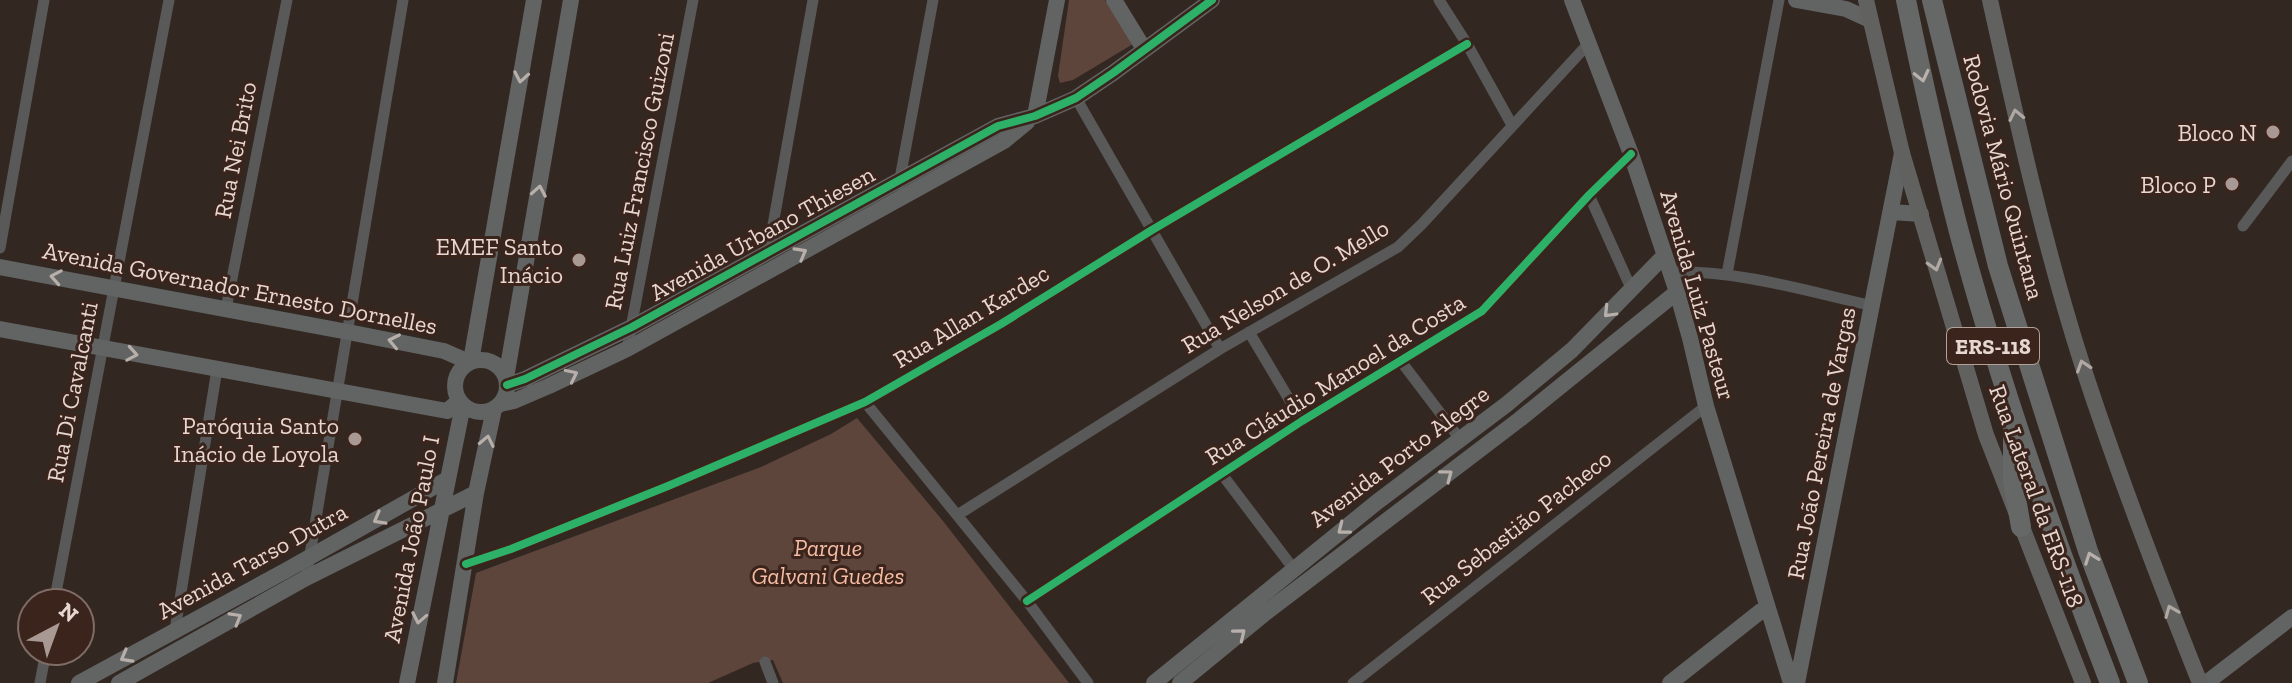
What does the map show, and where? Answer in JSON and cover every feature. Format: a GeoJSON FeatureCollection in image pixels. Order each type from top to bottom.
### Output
{"type":"FeatureCollection","features":[{"type":"Feature","properties":{"kind":"highway","name":"ERS-118"},"geometry":{"type":"LineString","coordinates":[[1906,0],[1921,76],[1960,234],[2013,412],[2110,683]]}},
{"type":"Feature","properties":{"kind":"highway","name":"Rodovia Mário Quintana"},"geometry":{"type":"LineString","coordinates":[[1932,0],[1998,266],[2088,551],[2138,683]]}},
{"type":"Feature","properties":{"kind":"highway"},"geometry":{"type":"LineString","coordinates":[[2013,412],[2013,481],[2021,527]]}},
{"type":"Feature","properties":{"kind":"main road","name":"Rua Lateral da ERS-118"},"geometry":{"type":"LineString","coordinates":[[1866,0],[1902,153],[1986,435],[2083,683]]}},
{"type":"Feature","properties":{"kind":"main road"},"geometry":{"type":"LineString","coordinates":[[1990,0],[2028,171],[2081,362],[2138,526],[2203,683]]}},
{"type":"Feature","properties":{"kind":"street"},"geometry":{"type":"LineString","coordinates":[[0,248],[44,0]]}},
{"type":"Feature","properties":{"kind":"street","name":"Rua Di Cavalcanti"},"geometry":{"type":"LineString","coordinates":[[57,587],[169,0]]}},
{"type":"Feature","properties":{"kind":"street","name":"Rua Nei Brito"},"geometry":{"type":"LineString","coordinates":[[226,309],[287,0]]}},
{"type":"Feature","properties":{"kind":"street"},"geometry":{"type":"LineString","coordinates":[[306,578],[403,0]]}},
{"type":"Feature","properties":{"kind":"street"},"geometry":{"type":"LineString","coordinates":[[470,361],[534,0]]}},
{"type":"Feature","properties":{"kind":"street"},"geometry":{"type":"LineString","coordinates":[[445,683],[476,493],[497,406],[507,392],[571,0]]}},
{"type":"Feature","properties":{"kind":"street","name":"Rua Luiz Francisco Guizoni"},"geometry":{"type":"LineString","coordinates":[[627,349],[693,0]]}},
{"type":"Feature","properties":{"kind":"street"},"geometry":{"type":"LineString","coordinates":[[768,253],[813,0]]}},
{"type":"Feature","properties":{"kind":"street"},"geometry":{"type":"LineString","coordinates":[[895,202],[933,0]]}},
{"type":"Feature","properties":{"kind":"street"},"geometry":{"type":"LineString","coordinates":[[1035,116],[1057,0]]}},
{"type":"Feature","properties":{"kind":"street"},"geometry":{"type":"LineString","coordinates":[[1114,0],[1144,49]]}},
{"type":"Feature","properties":{"kind":"street"},"geometry":{"type":"LineString","coordinates":[[1035,116],[1076,98],[1212,0]]}},
{"type":"Feature","properties":{"kind":"street"},"geometry":{"type":"LineString","coordinates":[[1439,0],[1512,125]]}},
{"type":"Feature","properties":{"kind":"street","name":"Avenida Luiz Pasteur"},"geometry":{"type":"LineString","coordinates":[[1572,0],[1631,154],[1677,292],[1706,406],[1791,683]]}},
{"type":"Feature","properties":{"kind":"street"},"geometry":{"type":"LineString","coordinates":[[1727,274],[1779,0]]}},
{"type":"Feature","properties":{"kind":"street"},"geometry":{"type":"LineString","coordinates":[[1796,0],[1851,5],[1870,20]]}},
{"type":"Feature","properties":{"kind":"street","name":"Rua Nelson de O. Mello"},"geometry":{"type":"LineString","coordinates":[[959,514],[1220,349],[1398,247],[1590,42]]}},
{"type":"Feature","properties":{"kind":"street","name":"Rua Allan Kardec"},"geometry":{"type":"LineString","coordinates":[[466,564],[668,486],[865,402],[1001,324],[1152,230],[1467,44]]}},
{"type":"Feature","properties":{"kind":"street"},"geometry":{"type":"LineString","coordinates":[[1076,98],[1220,349]]}},
{"type":"Feature","properties":{"kind":"street","name":"Avenida Urbano Thiesen"},"geometry":{"type":"LineString","coordinates":[[507,382],[525,379],[632,327],[998,126],[1035,116]]}},
{"type":"Feature","properties":{"kind":"street","name":"Avenida Urbano Thiesen"},"geometry":{"type":"LineString","coordinates":[[497,406],[526,396],[627,349],[1004,141],[1035,116]]}},
{"type":"Feature","properties":{"kind":"street","name":"Rua João Pereira de Vargas"},"geometry":{"type":"LineString","coordinates":[[1797,683],[1902,153]]}},
{"type":"Feature","properties":{"kind":"street","name":"Rua Cláudio Manoel da Costa"},"geometry":{"type":"LineString","coordinates":[[1027,601],[1302,421],[1482,311],[1631,154]]}},
{"type":"Feature","properties":{"kind":"street"},"geometry":{"type":"LineString","coordinates":[[2243,226],[2292,161]]}},
{"type":"Feature","properties":{"kind":"street"},"geometry":{"type":"LineString","coordinates":[[1589,195],[1631,288]]}},
{"type":"Feature","properties":{"kind":"street"},"geometry":{"type":"LineString","coordinates":[[1891,212],[1921,214]]}},
{"type":"Feature","properties":{"kind":"street"},"geometry":{"type":"LineString","coordinates":[[1667,264],[1873,306]]}},
{"type":"Feature","properties":{"kind":"street","name":"Avenida Porto Alegre"},"geometry":{"type":"LineString","coordinates":[[1154,683],[1293,568],[1507,404],[1572,350],[1631,288],[1667,264]]}},
{"type":"Feature","properties":{"kind":"street","name":"Avenida Governador Ernesto Dornelles"},"geometry":{"type":"LineString","coordinates":[[0,267],[444,351],[470,361]]}},
{"type":"Feature","properties":{"kind":"street","name":"Avenida Porto Alegre"},"geometry":{"type":"LineString","coordinates":[[1180,683],[1264,614],[1520,419],[1677,292]]}},
{"type":"Feature","properties":{"kind":"street"},"geometry":{"type":"LineString","coordinates":[[0,329],[447,411],[461,403]]}},
{"type":"Feature","properties":{"kind":"street"},"geometry":{"type":"LineString","coordinates":[[1249,332],[1302,421]]}},
{"type":"Feature","properties":{"kind":"street"},"geometry":{"type":"LineString","coordinates":[[497,406],[488,411],[474,411],[461,403],[454,387],[455,379],[462,366],[470,361],[486,359],[499,366],[507,382]]}},
{"type":"Feature","properties":{"kind":"street"},"geometry":{"type":"LineString","coordinates":[[1400,360],[1460,439]]}},
{"type":"Feature","properties":{"kind":"street"},"geometry":{"type":"LineString","coordinates":[[183,648],[175,630],[217,369]]}},
{"type":"Feature","properties":{"kind":"street"},"geometry":{"type":"LineString","coordinates":[[865,402],[959,514],[1088,683]]}},
{"type":"Feature","properties":{"kind":"street","name":"Avenida João Paulo I"},"geometry":{"type":"LineString","coordinates":[[407,683],[461,403]]}},
{"type":"Feature","properties":{"kind":"street"},"geometry":{"type":"LineString","coordinates":[[1507,404],[1520,419]]}},
{"type":"Feature","properties":{"kind":"street","name":"Rua Sebastião Pacheco"},"geometry":{"type":"LineString","coordinates":[[1353,683],[1706,406]]}},
{"type":"Feature","properties":{"kind":"street"},"geometry":{"type":"LineString","coordinates":[[1221,473],[1293,568]]}},
{"type":"Feature","properties":{"kind":"street","name":"Avenida Tarso Dutra"},"geometry":{"type":"LineString","coordinates":[[79,683],[446,480]]}},
{"type":"Feature","properties":{"kind":"street","name":"Avenida Tarso Dutra"},"geometry":{"type":"LineString","coordinates":[[119,683],[306,578],[476,493]]}},
{"type":"Feature","properties":{"kind":"street"},"geometry":{"type":"LineString","coordinates":[[1377,502],[1392,517]]}},
{"type":"Feature","properties":{"kind":"street"},"geometry":{"type":"LineString","coordinates":[[1254,600],[1264,614]]}},
{"type":"Feature","properties":{"kind":"street"},"geometry":{"type":"LineString","coordinates":[[1670,683],[1766,607]]}},
{"type":"Feature","properties":{"kind":"street"},"geometry":{"type":"LineString","coordinates":[[2203,683],[2292,617]]}},
{"type":"Feature","properties":{"kind":"street"},"geometry":{"type":"LineString","coordinates":[[765,662],[773,683]]}},
{"type":"Feature","properties":{"kind":"green space"},"geometry":{"type":"Polygon","coordinates":[[[1069,0],[1105,0],[1133,44],[1073,80],[1060,83],[1058,76],[1069,0]]]}},
{"type":"Feature","properties":{"kind":"green space","name":"Parque Galvani Guedes"},"geometry":{"type":"Polygon","coordinates":[[[857,418],[943,521],[1069,683],[783,683],[773,660],[753,663],[708,683],[456,683],[476,573],[761,467],[831,434],[857,418]]]}},
{"type":"Feature","properties":{"kind":"cycle path"},"geometry":{"type":"LineString","coordinates":[[507,385],[632,327],[998,126],[1035,116],[1076,98],[1212,0]]}},
{"type":"Feature","properties":{"kind":"cycle path"},"geometry":{"type":"LineString","coordinates":[[466,564],[668,486],[865,402],[1001,324],[1152,230],[1467,44]]}},
{"type":"Feature","properties":{"kind":"cycle path"},"geometry":{"type":"LineString","coordinates":[[1027,601],[1302,421],[1482,311],[1631,154]]}},
{"type":"Feature","properties":{"kind":"place","name":"Bloco N"},"geometry":{"type":"Point","coordinates":[2273,132]}},
{"type":"Feature","properties":{"kind":"place","name":"Bloco P"},"geometry":{"type":"Point","coordinates":[2232,184]}},
{"type":"Feature","properties":{"kind":"place","name":"EMEF Santo Inácio"},"geometry":{"type":"Point","coordinates":[579,260]}},
{"type":"Feature","properties":{"kind":"place","name":"Paróquia Santo Inácio de Loyola"},"geometry":{"type":"Point","coordinates":[355,439]}}]}
